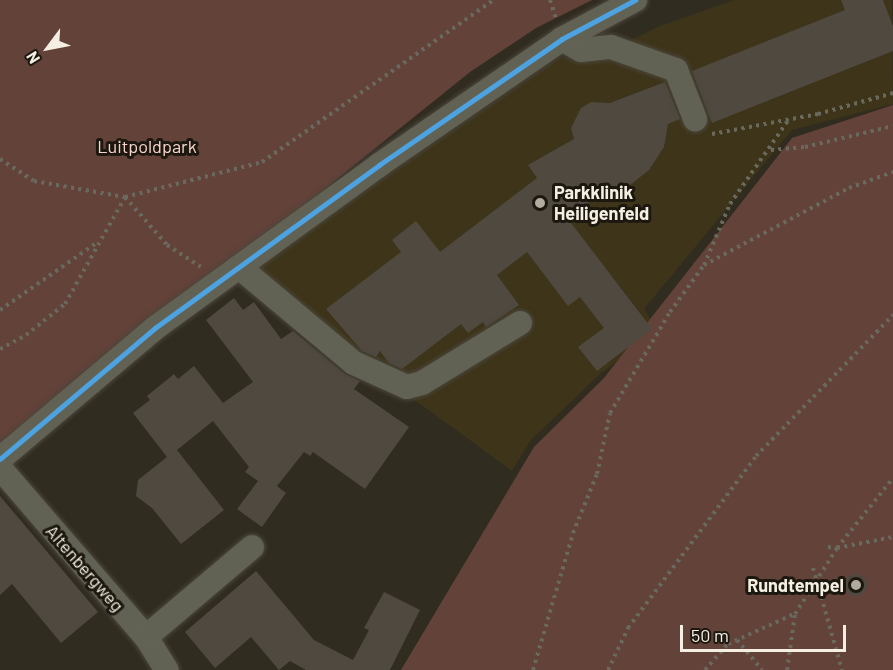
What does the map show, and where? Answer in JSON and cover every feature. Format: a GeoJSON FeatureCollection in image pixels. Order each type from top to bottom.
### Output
{"type":"FeatureCollection","features":[{"type":"Feature","properties":{"kind":"street"},"geometry":{"type":"LineString","coordinates":[[0,459],[155,328],[379,165],[562,39],[635,0]]}},
{"type":"Feature","properties":{"kind":"street"},"geometry":{"type":"LineString","coordinates":[[562,39],[581,50],[611,47],[676,70],[695,119]]}},
{"type":"Feature","properties":{"kind":"street"},"geometry":{"type":"LineString","coordinates":[[229,274],[354,363],[407,387],[422,383],[520,323]]}},
{"type":"Feature","properties":{"kind":"street","name":"Altenbergweg"},"geometry":{"type":"LineString","coordinates":[[0,468],[146,637],[167,670]]}},
{"type":"Feature","properties":{"kind":"street"},"geometry":{"type":"LineString","coordinates":[[146,637],[252,546]]}},
{"type":"Feature","properties":{"kind":"path"},"geometry":{"type":"LineString","coordinates":[[0,159],[34,181],[125,197],[262,162],[493,0]]}},
{"type":"Feature","properties":{"kind":"path"},"geometry":{"type":"LineString","coordinates":[[695,119],[699,137],[789,119],[893,93]]}},
{"type":"Feature","properties":{"kind":"path"},"geometry":{"type":"LineString","coordinates":[[533,670],[573,533],[597,474],[610,413],[670,312],[704,265],[730,204],[771,150],[789,119]]}},
{"type":"Feature","properties":{"kind":"path"},"geometry":{"type":"LineString","coordinates":[[771,150],[805,147],[893,126]]}},
{"type":"Feature","properties":{"kind":"path"},"geometry":{"type":"LineString","coordinates":[[704,265],[849,188],[893,172]]}},
{"type":"Feature","properties":{"kind":"path"},"geometry":{"type":"LineString","coordinates":[[0,349],[26,335],[65,304],[125,197]]}},
{"type":"Feature","properties":{"kind":"path"},"geometry":{"type":"LineString","coordinates":[[125,197],[167,245],[229,274]]}},
{"type":"Feature","properties":{"kind":"path"},"geometry":{"type":"LineString","coordinates":[[0,310],[99,241]]}},
{"type":"Feature","properties":{"kind":"path"},"geometry":{"type":"LineString","coordinates":[[608,670],[628,628],[756,456],[893,315]]}},
{"type":"Feature","properties":{"kind":"path"},"geometry":{"type":"LineString","coordinates":[[787,670],[795,614],[816,575],[893,478]]}},
{"type":"Feature","properties":{"kind":"path"},"geometry":{"type":"LineString","coordinates":[[828,547],[837,548],[893,537]]}},
{"type":"Feature","properties":{"kind":"path"},"geometry":{"type":"LineString","coordinates":[[813,568],[842,670]]}},
{"type":"Feature","properties":{"kind":"path"},"geometry":{"type":"LineString","coordinates":[[705,670],[736,640],[795,614]]}},
{"type":"Feature","properties":{"kind":"path"},"geometry":{"type":"LineString","coordinates":[[736,640],[762,670]]}},
{"type":"Feature","properties":{"kind":"shaded area","name":"Parkklinik Heiligenfeld"},"geometry":{"type":"Polygon","coordinates":[[[734,0],[892,0],[893,104],[792,130],[644,309],[658,331],[600,374],[530,441],[512,471],[423,406],[342,356],[242,275],[558,58],[601,55],[660,26],[734,0]]]}},
{"type":"Feature","properties":{"kind":"green space","name":"Luitpoldpark"},"geometry":{"type":"Polygon","coordinates":[[[0,0],[592,0],[536,28],[470,72],[0,450],[0,0]]]}},
{"type":"Feature","properties":{"kind":"green space"},"geometry":{"type":"Polygon","coordinates":[[[893,105],[893,670],[401,670],[534,447],[604,378],[792,138],[893,105]]]}},
{"type":"Feature","properties":{"kind":"building"},"geometry":{"type":"Polygon","coordinates":[[[841,0],[883,0],[893,26],[893,51],[712,123],[692,71],[845,10],[841,0]]]}},
{"type":"Feature","properties":{"kind":"building"},"geometry":{"type":"Polygon","coordinates":[[[665,82],[680,119],[668,124],[664,147],[649,170],[620,193],[599,195],[568,219],[652,329],[597,371],[578,347],[604,328],[580,297],[568,306],[527,252],[497,275],[519,305],[486,327],[483,322],[468,333],[461,324],[402,369],[389,363],[380,351],[376,357],[362,351],[326,309],[401,252],[392,240],[416,221],[440,252],[537,178],[528,165],[574,139],[571,128],[581,108],[591,102],[610,103],[665,82]]]}},
{"type":"Feature","properties":{"kind":"building"},"geometry":{"type":"Polygon","coordinates":[[[234,298],[243,310],[254,302],[281,339],[293,331],[345,374],[360,381],[354,389],[409,427],[365,489],[313,452],[310,456],[304,452],[277,486],[286,493],[262,527],[237,509],[258,481],[245,472],[249,467],[213,421],[177,450],[224,510],[181,544],[152,508],[136,496],[138,480],[167,457],[133,413],[150,400],[147,396],[174,374],[178,379],[194,366],[223,403],[253,382],[206,320],[234,298]]]}},
{"type":"Feature","properties":{"kind":"building"},"geometry":{"type":"Polygon","coordinates":[[[0,496],[98,612],[61,643],[12,584],[0,595],[0,496]]]}},
{"type":"Feature","properties":{"kind":"building"},"geometry":{"type":"Polygon","coordinates":[[[256,571],[314,640],[353,660],[369,630],[364,628],[384,592],[420,610],[390,670],[306,670],[290,661],[279,670],[251,637],[215,668],[185,632],[256,571]]]}},
{"type":"Feature","properties":{"kind":"building","name":"Rundtempel"},"geometry":{"type":"Polygon","coordinates":[[[856,574],[864,577],[867,585],[864,593],[856,596],[848,593],[845,585],[848,577],[856,574]]]}},
{"type":"Feature","properties":{"kind":"transit line"},"geometry":{"type":"LineString","coordinates":[[0,459],[155,328],[379,165],[562,39],[635,0]]}},
{"type":"Feature","properties":{"kind":"place","name":"Parkklinik Heiligenfeld"},"geometry":{"type":"Point","coordinates":[540,203]}},
{"type":"Feature","properties":{"kind":"place","name":"Rundtempel"},"geometry":{"type":"Point","coordinates":[856,585]}}]}
